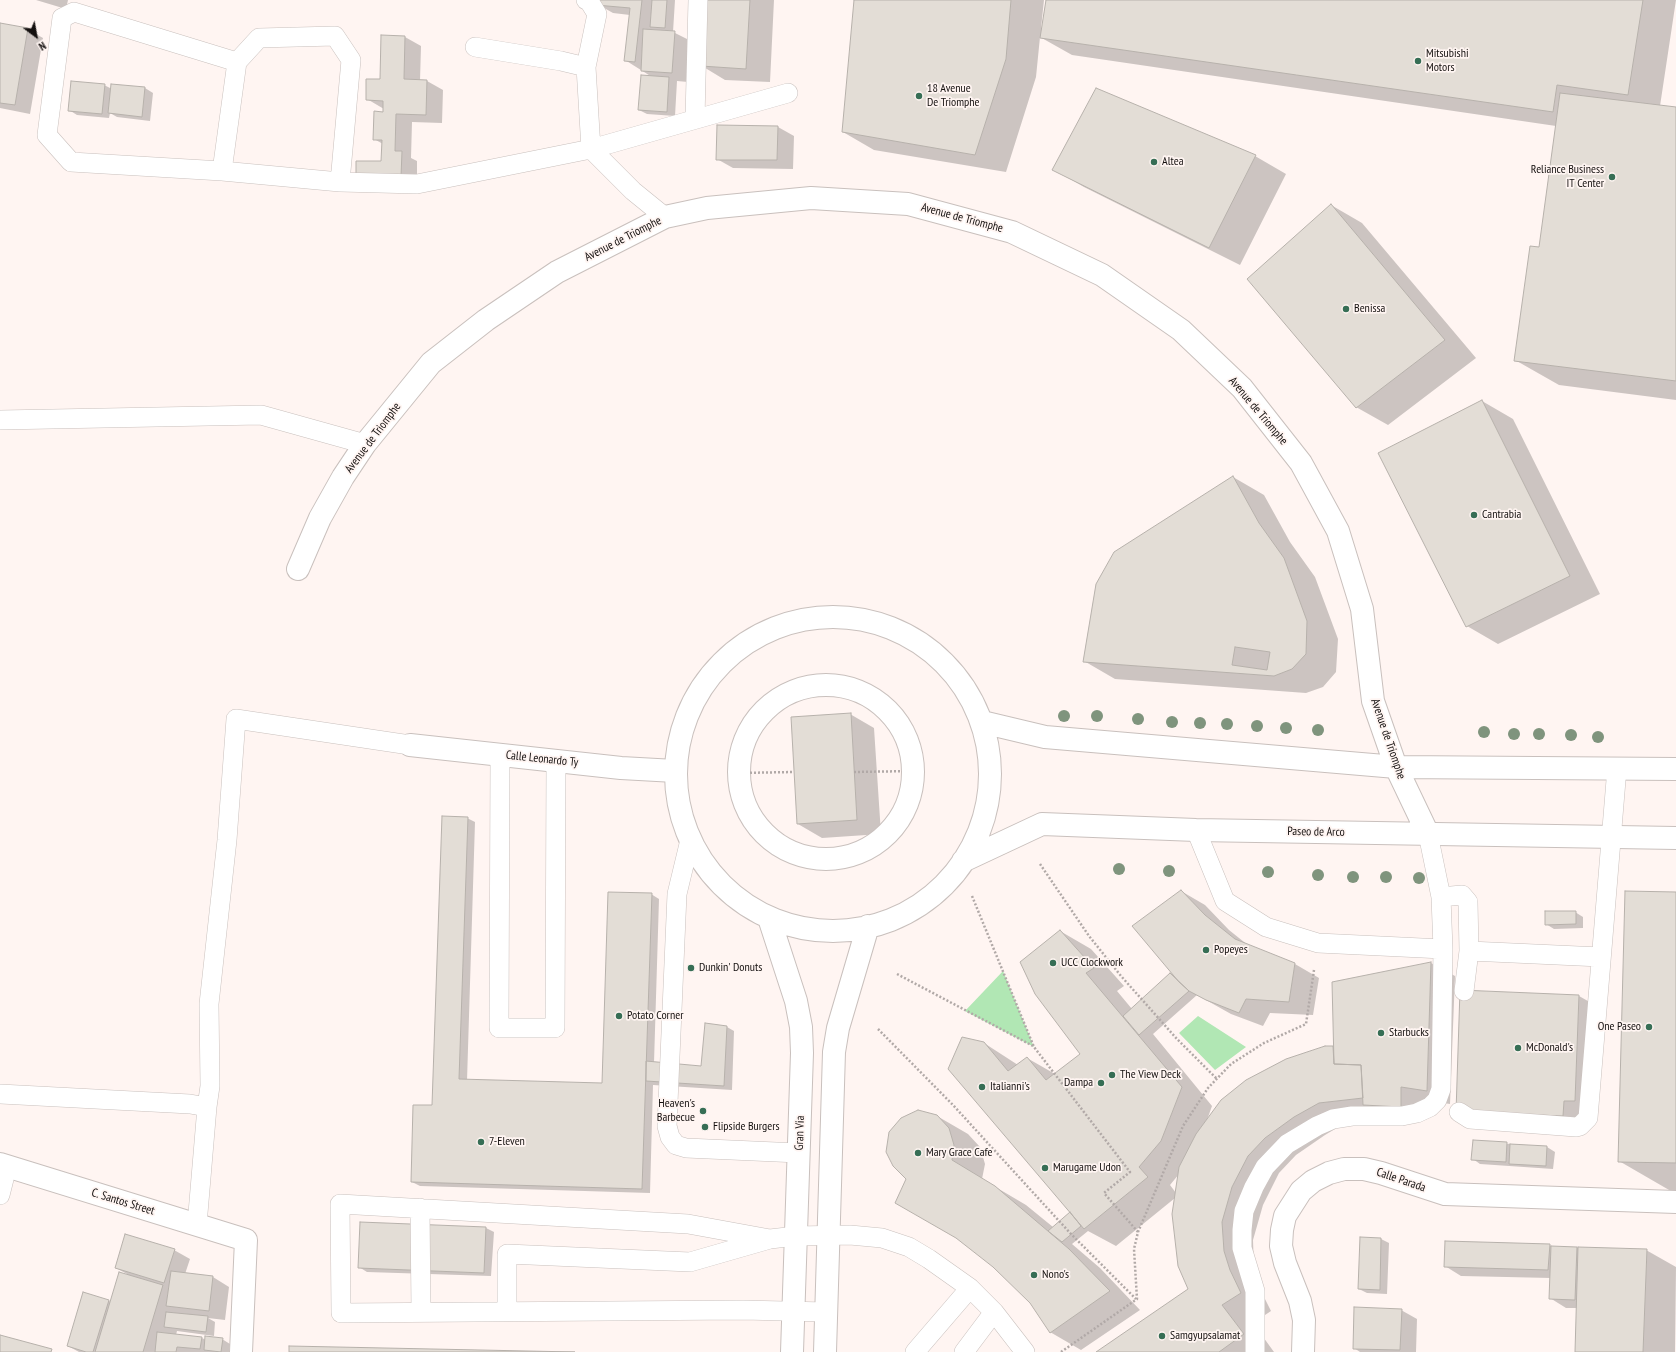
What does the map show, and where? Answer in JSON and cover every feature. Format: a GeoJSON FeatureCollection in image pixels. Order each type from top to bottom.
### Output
{"type":"FeatureCollection","features":[{"type":"Feature","properties":{"kind":"street","name":"Avenue de Triomphe"},"geometry":{"type":"LineString","coordinates":[[298,568],[320,518],[365,444],[431,363],[486,320],[557,272],[665,216],[707,208],[811,198],[908,204],[1012,232],[1102,275],[1180,330],[1242,388],[1301,463],[1338,531],[1362,609],[1373,701],[1396,768],[1428,834]]}},
{"type":"Feature","properties":{"kind":"street"},"geometry":{"type":"LineString","coordinates":[[822,618],[851,618],[880,624],[907,635],[932,651],[952,671],[969,695],[982,722],[988,745],[990,773],[989,794],[984,817],[976,840],[963,861],[945,884],[922,903],[897,917],[868,926],[835,931],[802,928],[769,918],[749,907],[731,894],[710,872],[690,840],[677,796],[675,771],[678,745],[687,716],[700,690],[718,667],[740,648],[766,633],[793,622],[822,618]]}},
{"type":"Feature","properties":{"kind":"street"},"geometry":{"type":"LineString","coordinates":[[833,685],[857,690],[878,703],[894,718],[905,736],[912,756],[913,778],[908,799],[899,819],[885,836],[868,848],[847,856],[824,859],[802,856],[781,848],[764,834],[750,816],[741,796],[738,773],[741,751],[750,728],[766,709],[786,695],[809,687],[833,685]]}},
{"type":"Feature","properties":{"kind":"street"},"geometry":{"type":"LineString","coordinates":[[982,722],[1045,737],[1396,768],[1676,769]]}},
{"type":"Feature","properties":{"kind":"street","name":"Calle Leonardo Ty"},"geometry":{"type":"LineString","coordinates":[[410,745],[621,768],[675,771]]}},
{"type":"Feature","properties":{"kind":"street","name":"Paseo de Arco"},"geometry":{"type":"LineString","coordinates":[[963,861],[1042,824],[1196,830],[1676,838]]}},
{"type":"Feature","properties":{"kind":"street","name":"Gran Via"},"geometry":{"type":"LineString","coordinates":[[769,918],[796,1001],[801,1027],[802,1053],[792,1352]]}},
{"type":"Feature","properties":{"kind":"street"},"geometry":{"type":"LineString","coordinates":[[825,1352],[834,1052],[838,1028],[868,926]]}},
{"type":"Feature","properties":{"kind":"street","name":"C. Santos Street"},"geometry":{"type":"LineString","coordinates":[[4,1166],[246,1240],[241,1352]]}},
{"type":"Feature","properties":{"kind":"street","name":"Calle Parada"},"geometry":{"type":"LineString","coordinates":[[1303,1352],[1304,1320],[1300,1301],[1285,1263],[1281,1246],[1282,1230],[1285,1216],[1301,1191],[1314,1181],[1329,1173],[1344,1169],[1364,1169],[1445,1194],[1676,1202]]}},
{"type":"Feature","properties":{"kind":"lane"},"geometry":{"type":"LineString","coordinates":[[586,0],[589,1],[597,14],[586,67],[591,149],[634,191],[665,216]]}},
{"type":"Feature","properties":{"kind":"lane"},"geometry":{"type":"LineString","coordinates":[[695,118],[698,0]]}},
{"type":"Feature","properties":{"kind":"lane"},"geometry":{"type":"LineString","coordinates":[[237,62],[74,12],[62,18],[47,135],[71,162],[222,171],[340,182],[417,184],[591,149],[695,118],[788,93]]}},
{"type":"Feature","properties":{"kind":"lane"},"geometry":{"type":"LineString","coordinates":[[222,171],[237,62],[259,38],[335,36],[352,60],[340,182]]}},
{"type":"Feature","properties":{"kind":"lane"},"geometry":{"type":"LineString","coordinates":[[475,47],[561,61],[586,67]]}},
{"type":"Feature","properties":{"kind":"lane"},"geometry":{"type":"LineString","coordinates":[[0,420],[261,415],[365,444]]}},
{"type":"Feature","properties":{"kind":"lane"},"geometry":{"type":"LineString","coordinates":[[197,1226],[210,1086],[209,1004],[227,840],[236,720],[410,745]]}},
{"type":"Feature","properties":{"kind":"lane"},"geometry":{"type":"LineString","coordinates":[[500,755],[499,1028],[555,1028],[556,760]]}},
{"type":"Feature","properties":{"kind":"lane"},"geometry":{"type":"LineString","coordinates":[[1459,1112],[1470,1119],[1576,1127],[1585,1122],[1588,1118],[1600,957],[1617,768]]}},
{"type":"Feature","properties":{"kind":"lane"},"geometry":{"type":"LineString","coordinates":[[1196,830],[1225,901],[1266,927],[1318,943],[1443,949]]}},
{"type":"Feature","properties":{"kind":"lane"},"geometry":{"type":"LineString","coordinates":[[1255,1352],[1255,1290],[1242,1248],[1242,1230],[1244,1211],[1265,1166],[1276,1154],[1301,1134],[1317,1126],[1333,1120],[1352,1116],[1402,1116],[1417,1113],[1430,1107],[1437,1100],[1441,1089],[1443,949],[1441,897],[1428,834]]}},
{"type":"Feature","properties":{"kind":"lane"},"geometry":{"type":"LineString","coordinates":[[690,840],[677,894],[667,1126],[670,1137],[676,1144],[686,1148],[799,1153]]}},
{"type":"Feature","properties":{"kind":"lane"},"geometry":{"type":"LineString","coordinates":[[1441,897],[1462,896],[1468,902],[1469,950],[1464,991]]}},
{"type":"Feature","properties":{"kind":"lane"},"geometry":{"type":"LineString","coordinates":[[1469,950],[1600,957]]}},
{"type":"Feature","properties":{"kind":"lane"},"geometry":{"type":"LineString","coordinates":[[0,1094],[190,1104],[207,1107]]}},
{"type":"Feature","properties":{"kind":"lane"},"geometry":{"type":"LineString","coordinates":[[0,1195],[4,1166]]}},
{"type":"Feature","properties":{"kind":"lane"},"geometry":{"type":"LineString","coordinates":[[770,1239],[688,1224],[340,1204],[341,1313],[508,1311],[826,1312]]}},
{"type":"Feature","properties":{"kind":"lane"},"geometry":{"type":"LineString","coordinates":[[420,1208],[422,1312]]}},
{"type":"Feature","properties":{"kind":"lane"},"geometry":{"type":"LineString","coordinates":[[508,1311],[506,1254],[690,1262],[770,1239],[796,1236],[828,1235],[882,1238],[909,1247],[970,1288],[994,1312],[1025,1352]]}},
{"type":"Feature","properties":{"kind":"lane"},"geometry":{"type":"LineString","coordinates":[[915,1352],[970,1288]]}},
{"type":"Feature","properties":{"kind":"lane"},"geometry":{"type":"LineString","coordinates":[[964,1352],[994,1312]]}},
{"type":"Feature","properties":{"kind":"path"},"geometry":{"type":"LineString","coordinates":[[854,772],[912,771]]}},
{"type":"Feature","properties":{"kind":"path"},"geometry":{"type":"LineString","coordinates":[[738,773],[794,772]]}},
{"type":"Feature","properties":{"kind":"path"},"geometry":{"type":"LineString","coordinates":[[1040,864],[1089,936],[1121,976],[1177,1039],[1217,1079]]}},
{"type":"Feature","properties":{"kind":"path"},"geometry":{"type":"LineString","coordinates":[[972,896],[1034,1047],[1130,1172],[1104,1193],[1138,1232]]}},
{"type":"Feature","properties":{"kind":"path"},"geometry":{"type":"LineString","coordinates":[[1137,1299],[1134,1249],[1138,1232],[1162,1171],[1183,1126],[1208,1088],[1231,1064],[1264,1043],[1306,1024],[1318,943]]}},
{"type":"Feature","properties":{"kind":"path"},"geometry":{"type":"LineString","coordinates":[[898,974],[1034,1047]]}},
{"type":"Feature","properties":{"kind":"path"},"geometry":{"type":"LineString","coordinates":[[878,1029],[952,1105],[1071,1234],[1137,1299]]}},
{"type":"Feature","properties":{"kind":"path"},"geometry":{"type":"LineString","coordinates":[[1061,1352],[1137,1299]]}},
{"type":"Feature","properties":{"kind":"green space"},"geometry":{"type":"Polygon","coordinates":[[[1003,971],[1034,1047],[965,1011],[1003,971]]]}},
{"type":"Feature","properties":{"kind":"green space"},"geometry":{"type":"Polygon","coordinates":[[[1198,1016],[1246,1047],[1215,1070],[1179,1033],[1198,1016]]]}},
{"type":"Feature","properties":{"kind":"building"},"geometry":{"type":"Polygon","coordinates":[[[596,0],[642,0],[635,62],[624,61],[630,8],[596,5],[596,0]]]}},
{"type":"Feature","properties":{"kind":"building"},"geometry":{"type":"Polygon","coordinates":[[[652,0],[667,0],[665,28],[650,27],[652,0]]]}},
{"type":"Feature","properties":{"kind":"building"},"geometry":{"type":"Polygon","coordinates":[[[704,0],[750,0],[746,69],[701,66],[704,0]]]}},
{"type":"Feature","properties":{"kind":"building","name":"18 Avenue De Triomphe"},"geometry":{"type":"Polygon","coordinates":[[[854,0],[1011,0],[1006,59],[975,155],[842,132],[854,0]]]}},
{"type":"Feature","properties":{"kind":"building","name":"Mitsubishi Motors"},"geometry":{"type":"Polygon","coordinates":[[[1046,0],[1643,0],[1628,95],[1557,85],[1553,112],[1040,38],[1046,0]]]}},
{"type":"Feature","properties":{"kind":"building"},"geometry":{"type":"Polygon","coordinates":[[[0,23],[28,28],[15,105],[0,103],[0,23]]]}},
{"type":"Feature","properties":{"kind":"building"},"geometry":{"type":"Polygon","coordinates":[[[643,29],[675,31],[672,73],[641,71],[643,29]]]}},
{"type":"Feature","properties":{"kind":"building"},"geometry":{"type":"Polygon","coordinates":[[[381,35],[405,36],[404,79],[427,80],[426,115],[396,114],[395,151],[402,151],[401,177],[356,176],[356,161],[381,161],[382,140],[373,140],[374,111],[383,112],[383,101],[366,100],[366,79],[380,79],[381,35]]]}},
{"type":"Feature","properties":{"kind":"building"},"geometry":{"type":"Polygon","coordinates":[[[641,75],[669,77],[667,112],[638,110],[641,75]]]}},
{"type":"Feature","properties":{"kind":"building"},"geometry":{"type":"Polygon","coordinates":[[[71,81],[105,84],[102,114],[68,111],[71,81]]]}},
{"type":"Feature","properties":{"kind":"building"},"geometry":{"type":"Polygon","coordinates":[[[111,84],[145,87],[142,117],[108,113],[111,84]]]}},
{"type":"Feature","properties":{"kind":"building","name":"Altea"},"geometry":{"type":"Polygon","coordinates":[[[1096,88],[1256,155],[1209,248],[1052,170],[1096,88]]]}},
{"type":"Feature","properties":{"kind":"building","name":"Reliance Business IT Center"},"geometry":{"type":"Polygon","coordinates":[[[1560,93],[1676,107],[1676,381],[1514,361],[1530,246],[1539,247],[1560,93]]]}},
{"type":"Feature","properties":{"kind":"building"},"geometry":{"type":"Polygon","coordinates":[[[717,125],[778,126],[777,160],[716,160],[717,125]]]}},
{"type":"Feature","properties":{"kind":"building","name":"Benissa"},"geometry":{"type":"Polygon","coordinates":[[[1331,204],[1445,340],[1356,408],[1247,279],[1331,204]]]}},
{"type":"Feature","properties":{"kind":"building","name":"Cantrabia"},"geometry":{"type":"Polygon","coordinates":[[[1482,400],[1570,576],[1466,627],[1378,453],[1482,400]]]}},
{"type":"Feature","properties":{"kind":"building"},"geometry":{"type":"Polygon","coordinates":[[[1233,476],[1259,523],[1284,558],[1307,621],[1306,654],[1292,669],[1274,676],[1083,662],[1096,584],[1114,552],[1233,476]]]}},
{"type":"Feature","properties":{"kind":"building"},"geometry":{"type":"Polygon","coordinates":[[[1235,647],[1270,652],[1267,670],[1232,665],[1235,647]]]}},
{"type":"Feature","properties":{"kind":"building"},"geometry":{"type":"Polygon","coordinates":[[[851,713],[857,820],[797,824],[791,717],[851,713]]]}},
{"type":"Feature","properties":{"kind":"building"},"geometry":{"type":"Polygon","coordinates":[[[442,816],[468,817],[459,1079],[602,1083],[608,892],[652,893],[642,1189],[411,1182],[413,1105],[432,1105],[442,816]]]}},
{"type":"Feature","properties":{"kind":"building","name":"Popeyes"},"geometry":{"type":"Polygon","coordinates":[[[1181,890],[1205,915],[1235,939],[1295,963],[1289,1002],[1246,999],[1239,1013],[1206,1000],[1189,991],[1179,982],[1132,926],[1181,890]]]}},
{"type":"Feature","properties":{"kind":"building","name":"One Paseo"},"geometry":{"type":"Polygon","coordinates":[[[1625,891],[1676,892],[1676,1163],[1618,1162],[1625,891]]]}},
{"type":"Feature","properties":{"kind":"building"},"geometry":{"type":"Polygon","coordinates":[[[1545,911],[1576,911],[1576,924],[1545,925],[1545,911]]]}},
{"type":"Feature","properties":{"kind":"building","name":"The View Deck"},"geometry":{"type":"Polygon","coordinates":[[[1060,930],[1094,968],[1086,973],[1182,1087],[1161,1141],[1139,1167],[1148,1177],[1084,1229],[948,1069],[962,1037],[984,1042],[1008,1071],[1027,1057],[1046,1080],[1080,1054],[1035,994],[1020,962],[1060,930]]]}},
{"type":"Feature","properties":{"kind":"building","name":"Starbucks"},"geometry":{"type":"Polygon","coordinates":[[[1431,962],[1427,1091],[1401,1087],[1401,1107],[1363,1105],[1361,1065],[1334,1064],[1332,982],[1431,962]]]}},
{"type":"Feature","properties":{"kind":"building"},"geometry":{"type":"Polygon","coordinates":[[[1170,973],[1189,991],[1139,1035],[1123,1016],[1170,973]]]}},
{"type":"Feature","properties":{"kind":"building","name":"McDonald's"},"geometry":{"type":"Polygon","coordinates":[[[1460,990],[1579,995],[1575,1101],[1564,1101],[1563,1116],[1456,1112],[1460,990]]]}},
{"type":"Feature","properties":{"kind":"building"},"geometry":{"type":"Polygon","coordinates":[[[705,1023],[727,1026],[724,1086],[646,1081],[646,1061],[701,1066],[705,1023]]]}},
{"type":"Feature","properties":{"kind":"building"},"geometry":{"type":"Polygon","coordinates":[[[1325,1046],[1333,1046],[1334,1064],[1361,1065],[1363,1098],[1319,1103],[1294,1117],[1265,1138],[1248,1156],[1232,1187],[1222,1222],[1224,1251],[1230,1270],[1241,1293],[1222,1305],[1244,1334],[1219,1352],[1096,1352],[1188,1289],[1178,1266],[1172,1214],[1179,1167],[1196,1134],[1221,1100],[1246,1080],[1286,1059],[1325,1046]]]}},
{"type":"Feature","properties":{"kind":"building"},"geometry":{"type":"Polygon","coordinates":[[[918,1110],[937,1115],[949,1128],[954,1145],[952,1160],[995,1186],[1069,1249],[1110,1291],[1050,1333],[1030,1303],[993,1267],[956,1238],[895,1203],[906,1179],[893,1166],[886,1152],[889,1132],[901,1118],[918,1110]]]}},
{"type":"Feature","properties":{"kind":"building"},"geometry":{"type":"Polygon","coordinates":[[[1473,1140],[1507,1142],[1506,1162],[1471,1160],[1473,1140]]]}},
{"type":"Feature","properties":{"kind":"building"},"geometry":{"type":"Polygon","coordinates":[[[1510,1144],[1547,1146],[1546,1166],[1509,1164],[1510,1144]]]}},
{"type":"Feature","properties":{"kind":"building"},"geometry":{"type":"Polygon","coordinates":[[[1070,1212],[1081,1226],[1062,1242],[1048,1231],[1070,1212]]]}},
{"type":"Feature","properties":{"kind":"building"},"geometry":{"type":"Polygon","coordinates":[[[360,1222],[486,1227],[484,1273],[358,1268],[360,1222]]]}},
{"type":"Feature","properties":{"kind":"building"},"geometry":{"type":"Polygon","coordinates":[[[125,1234],[175,1249],[164,1283],[115,1268],[125,1234]]]}},
{"type":"Feature","properties":{"kind":"building"},"geometry":{"type":"Polygon","coordinates":[[[1360,1237],[1381,1238],[1380,1290],[1358,1289],[1360,1237]]]}},
{"type":"Feature","properties":{"kind":"building"},"geometry":{"type":"Polygon","coordinates":[[[1445,1241],[1550,1244],[1548,1270],[1444,1267],[1445,1241]]]}},
{"type":"Feature","properties":{"kind":"building"},"geometry":{"type":"Polygon","coordinates":[[[1551,1246],[1577,1247],[1575,1300],[1549,1299],[1551,1246]]]}},
{"type":"Feature","properties":{"kind":"building"},"geometry":{"type":"Polygon","coordinates":[[[1578,1247],[1647,1249],[1643,1352],[1575,1352],[1578,1247]]]}},
{"type":"Feature","properties":{"kind":"building"},"geometry":{"type":"Polygon","coordinates":[[[171,1271],[213,1276],[209,1311],[166,1306],[171,1271]]]}},
{"type":"Feature","properties":{"kind":"building"},"geometry":{"type":"Polygon","coordinates":[[[119,1272],[163,1285],[143,1352],[95,1352],[119,1272]]]}},
{"type":"Feature","properties":{"kind":"building"},"geometry":{"type":"Polygon","coordinates":[[[83,1292],[109,1300],[93,1352],[86,1352],[67,1346],[83,1292]]]}},
{"type":"Feature","properties":{"kind":"building"},"geometry":{"type":"Polygon","coordinates":[[[1354,1307],[1402,1309],[1400,1350],[1353,1349],[1354,1307]]]}},
{"type":"Feature","properties":{"kind":"building"},"geometry":{"type":"Polygon","coordinates":[[[166,1312],[208,1316],[206,1332],[164,1327],[166,1312]]]}},
{"type":"Feature","properties":{"kind":"building"},"geometry":{"type":"Polygon","coordinates":[[[157,1332],[202,1337],[200,1349],[177,1347],[176,1352],[155,1352],[157,1332]]]}},
{"type":"Feature","properties":{"kind":"building"},"geometry":{"type":"Polygon","coordinates":[[[0,1335],[52,1349],[51,1352],[0,1352],[0,1335]]]}},
{"type":"Feature","properties":{"kind":"building"},"geometry":{"type":"Polygon","coordinates":[[[205,1336],[223,1338],[221,1352],[204,1350],[205,1336]]]}},
{"type":"Feature","properties":{"kind":"building"},"geometry":{"type":"Polygon","coordinates":[[[289,1346],[575,1352],[289,1352],[289,1346]]]}},
{"type":"Feature","properties":{"kind":"place","name":"Mitsubishi Motors"},"geometry":{"type":"Point","coordinates":[1418,61]}},
{"type":"Feature","properties":{"kind":"place","name":"18 Avenue De Triomphe"},"geometry":{"type":"Point","coordinates":[919,96]}},
{"type":"Feature","properties":{"kind":"place","name":"Altea"},"geometry":{"type":"Point","coordinates":[1154,162]}},
{"type":"Feature","properties":{"kind":"place","name":"Reliance Business IT Center"},"geometry":{"type":"Point","coordinates":[1612,177]}},
{"type":"Feature","properties":{"kind":"place","name":"Benissa"},"geometry":{"type":"Point","coordinates":[1346,309]}},
{"type":"Feature","properties":{"kind":"place","name":"Cantrabia"},"geometry":{"type":"Point","coordinates":[1474,515]}},
{"type":"Feature","properties":{"kind":"place","name":"Popeyes"},"geometry":{"type":"Point","coordinates":[1206,950]}},
{"type":"Feature","properties":{"kind":"place","name":"UCC Clockwork"},"geometry":{"type":"Point","coordinates":[1053,963]}},
{"type":"Feature","properties":{"kind":"place","name":"Dunkin' Donuts"},"geometry":{"type":"Point","coordinates":[691,968]}},
{"type":"Feature","properties":{"kind":"place","name":"Potato Corner"},"geometry":{"type":"Point","coordinates":[619,1016]}},
{"type":"Feature","properties":{"kind":"place","name":"One Paseo"},"geometry":{"type":"Point","coordinates":[1649,1027]}},
{"type":"Feature","properties":{"kind":"place","name":"Starbucks"},"geometry":{"type":"Point","coordinates":[1381,1033]}},
{"type":"Feature","properties":{"kind":"place","name":"McDonald's"},"geometry":{"type":"Point","coordinates":[1518,1048]}},
{"type":"Feature","properties":{"kind":"place","name":"The View Deck"},"geometry":{"type":"Point","coordinates":[1112,1075]}},
{"type":"Feature","properties":{"kind":"place","name":"Dampa"},"geometry":{"type":"Point","coordinates":[1101,1083]}},
{"type":"Feature","properties":{"kind":"place","name":"Italianni's"},"geometry":{"type":"Point","coordinates":[982,1087]}},
{"type":"Feature","properties":{"kind":"place","name":"Heaven's Barbecue"},"geometry":{"type":"Point","coordinates":[703,1111]}},
{"type":"Feature","properties":{"kind":"place","name":"Flipside Burgers"},"geometry":{"type":"Point","coordinates":[705,1127]}},
{"type":"Feature","properties":{"kind":"place","name":"7-Eleven"},"geometry":{"type":"Point","coordinates":[481,1142]}},
{"type":"Feature","properties":{"kind":"place","name":"Mary Grace Cafe"},"geometry":{"type":"Point","coordinates":[918,1153]}},
{"type":"Feature","properties":{"kind":"place","name":"Marugame Udon"},"geometry":{"type":"Point","coordinates":[1045,1168]}},
{"type":"Feature","properties":{"kind":"place","name":"Nono's"},"geometry":{"type":"Point","coordinates":[1034,1275]}},
{"type":"Feature","properties":{"kind":"place","name":"Samgyupsalamat"},"geometry":{"type":"Point","coordinates":[1162,1336]}}]}
